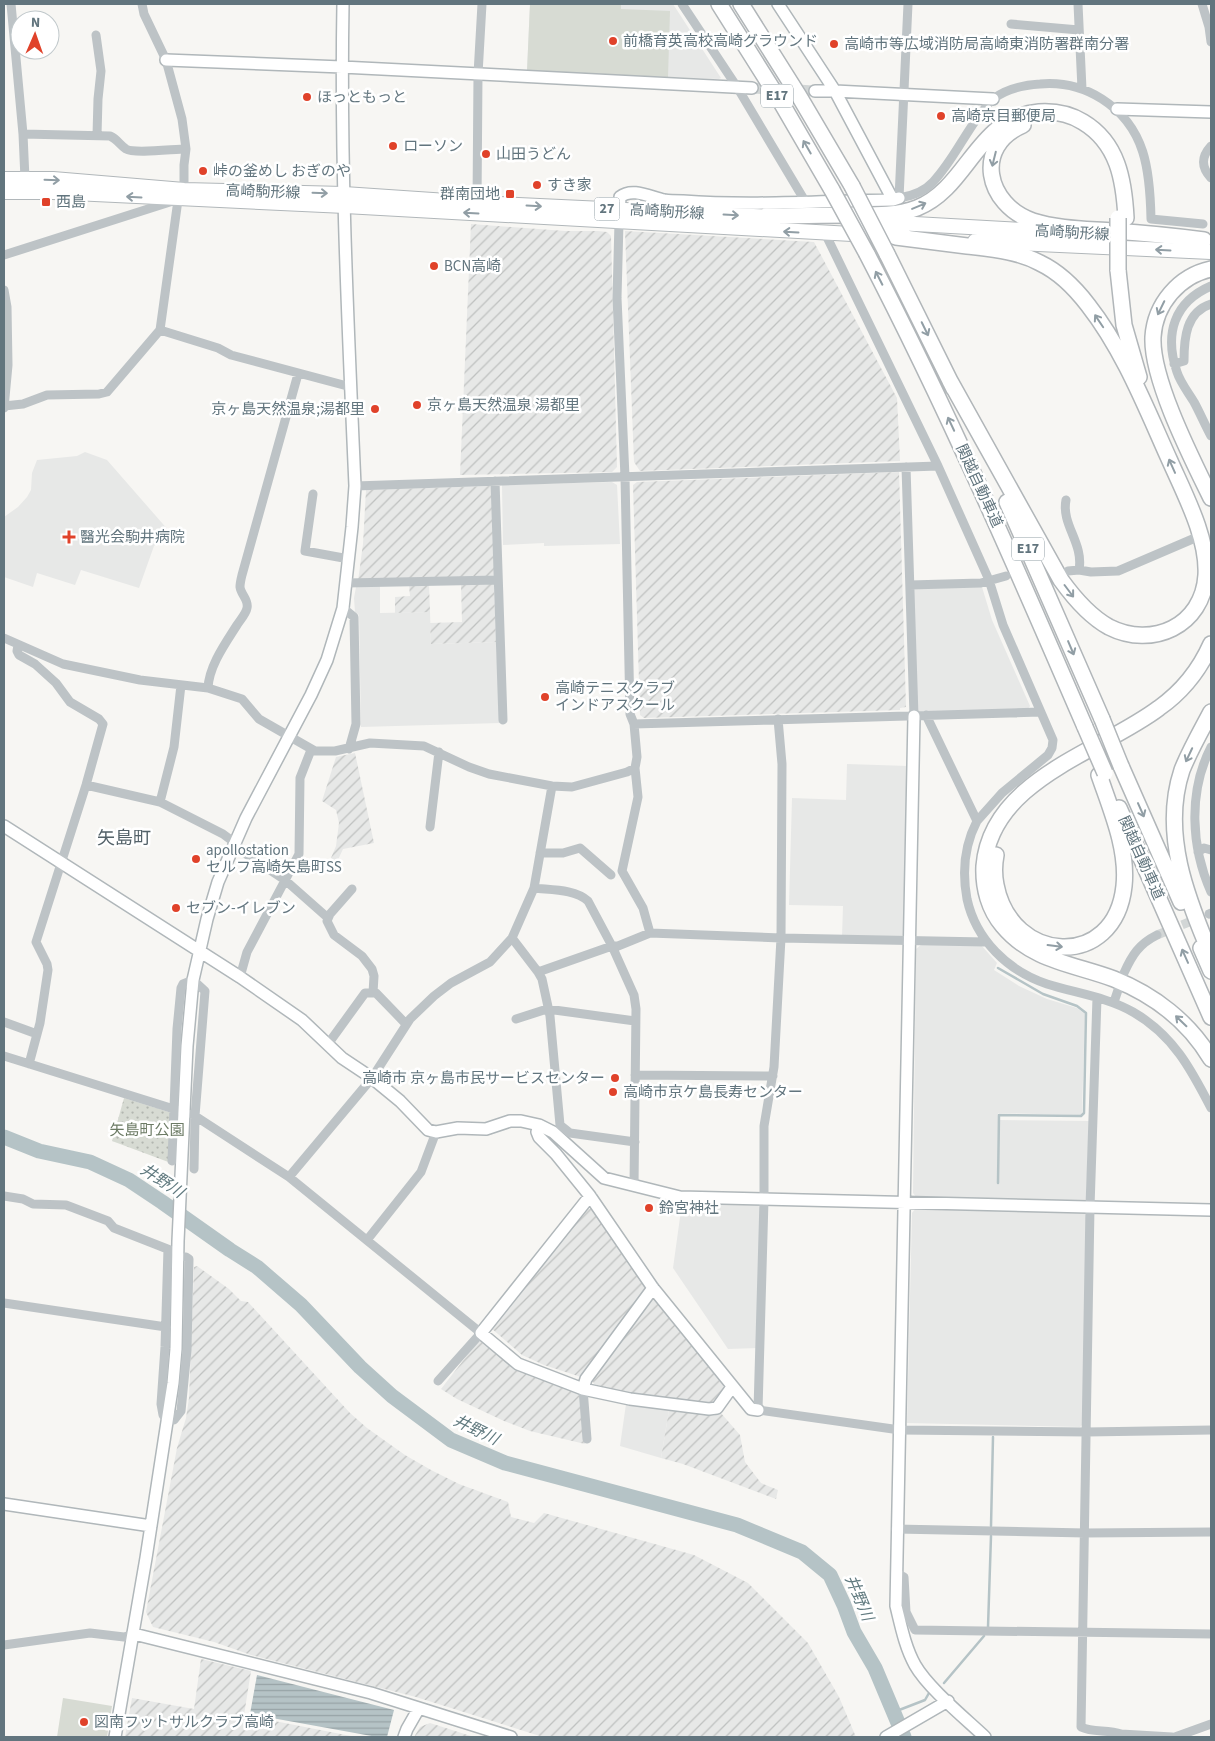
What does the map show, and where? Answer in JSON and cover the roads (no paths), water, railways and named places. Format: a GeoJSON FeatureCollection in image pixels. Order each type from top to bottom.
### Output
{"type":"FeatureCollection","features":[{"type":"Feature","properties":{"kind":"highway","name":"関越自動車道"},"geometry":{"type":"LineString","coordinates":[[719,4],[782,104],[832,190],[867,254],[934,388],[1011,570],[1211,1017]]}},
{"type":"Feature","properties":{"kind":"highway","name":"関越自動車道"},"geometry":{"type":"LineString","coordinates":[[741,4],[799,96],[852,186],[950,381],[1032,558],[1211,971]]}},
{"type":"Feature","properties":{"kind":"highway"},"geometry":{"type":"LineString","coordinates":[[766,216],[885,214],[918,208],[933,200],[944,191],[984,142],[998,128],[1020,116],[1045,112],[1066,114],[1077,119],[1096,132],[1108,145],[1118,164],[1122,177],[1124,325],[1156,428]]}},
{"type":"Feature","properties":{"kind":"highway"},"geometry":{"type":"LineString","coordinates":[[1122,218],[1116,188],[1106,160],[1100,149],[1082,132],[1058,122],[1045,120],[1032,122],[1012,130],[996,148],[991,173],[993,185],[1007,206],[1019,214],[1051,225],[1165,234],[1209,244]]}},
{"type":"Feature","properties":{"kind":"highway"},"geometry":{"type":"LineString","coordinates":[[896,237],[1009,252],[1041,263],[1054,271],[1078,293],[1101,323],[1125,365],[1156,428],[1199,532],[1206,563],[1203,592],[1198,605],[1190,616],[1180,625],[1167,632],[1139,636],[1110,627],[1084,607],[1061,580],[950,381]]}},
{"type":"Feature","properties":{"kind":"highway"},"geometry":{"type":"LineString","coordinates":[[1211,269],[1195,274],[1174,289],[1159,312],[1155,324],[1154,351],[1161,381],[1176,420],[1209,492],[1211,502]]}},
{"type":"Feature","properties":{"kind":"highway"},"geometry":{"type":"LineString","coordinates":[[1122,270],[1132,321],[1142,356],[1155,385],[1176,420]]}},
{"type":"Feature","properties":{"kind":"highway"},"geometry":{"type":"LineString","coordinates":[[1185,496],[1211,537]]}},
{"type":"Feature","properties":{"kind":"highway"},"geometry":{"type":"LineString","coordinates":[[1211,644],[1196,673],[1172,698],[1142,720],[1044,776],[1016,800],[997,825],[990,840],[985,856],[984,885],[992,911],[1009,934],[1020,944],[1047,958],[1114,979],[1148,995],[1181,1021],[1194,1035],[1211,1059]]}},
{"type":"Feature","properties":{"kind":"highway"},"geometry":{"type":"LineString","coordinates":[[1102,774],[1118,831],[1125,869],[1121,901],[1110,925],[1091,941],[1079,946],[1066,948],[1043,944],[1020,930],[1002,907],[994,870],[998,845],[1006,829],[1025,804],[1052,782],[1076,766],[1148,727],[1178,706],[1192,692],[1211,666]]}},
{"type":"Feature","properties":{"kind":"highway"},"geometry":{"type":"LineString","coordinates":[[1211,712],[1183,770],[1177,792],[1174,819],[1174,838],[1179,865],[1192,907],[1211,955]]}},
{"type":"Feature","properties":{"kind":"main road","name":"高崎駒形線"},"geometry":{"type":"LineString","coordinates":[[4,179],[53,179],[181,195]]}},
{"type":"Feature","properties":{"kind":"main road","name":"高崎駒形線"},"geometry":{"type":"LineString","coordinates":[[4,192],[477,203],[825,233],[896,237],[1209,244]]}},
{"type":"Feature","properties":{"kind":"main road","name":"高崎駒形線"},"geometry":{"type":"LineString","coordinates":[[344,200],[619,216],[766,216],[1209,244]]}},
{"type":"Feature","properties":{"kind":"street"},"geometry":{"type":"LineString","coordinates":[[11,4],[23,134],[25,180]]}},
{"type":"Feature","properties":{"kind":"street"},"geometry":{"type":"LineString","coordinates":[[4,290],[7,306],[8,365],[4,407],[23,404],[47,395],[99,394],[107,392],[160,330],[181,195],[186,149],[182,119],[166,60],[144,14],[142,4]]}},
{"type":"Feature","properties":{"kind":"street"},"geometry":{"type":"LineString","coordinates":[[115,1737],[134,1634],[168,1420],[176,1349],[180,1178],[187,1046],[193,980],[207,919],[218,882],[246,818],[311,695],[323,668],[343,608],[355,486],[344,200],[343,4]]}},
{"type":"Feature","properties":{"kind":"street"},"geometry":{"type":"LineString","coordinates":[[477,203],[478,74],[482,4]]}},
{"type":"Feature","properties":{"kind":"street"},"geometry":{"type":"LineString","coordinates":[[682,4],[737,87],[804,202]]}},
{"type":"Feature","properties":{"kind":"street"},"geometry":{"type":"LineString","coordinates":[[778,4],[835,91],[896,199]]}},
{"type":"Feature","properties":{"kind":"street"},"geometry":{"type":"LineString","coordinates":[[896,199],[905,94],[908,4]]}},
{"type":"Feature","properties":{"kind":"street"},"geometry":{"type":"LineString","coordinates":[[1078,4],[1082,89]]}},
{"type":"Feature","properties":{"kind":"street"},"geometry":{"type":"LineString","coordinates":[[1202,4],[1209,27],[1211,42]]}},
{"type":"Feature","properties":{"kind":"street"},"geometry":{"type":"LineString","coordinates":[[1011,24],[1079,30]]}},
{"type":"Feature","properties":{"kind":"street"},"geometry":{"type":"LineString","coordinates":[[96,35],[101,71],[97,135]]}},
{"type":"Feature","properties":{"kind":"street"},"geometry":{"type":"LineString","coordinates":[[166,60],[752,88]]}},
{"type":"Feature","properties":{"kind":"street"},"geometry":{"type":"LineString","coordinates":[[650,933],[643,908],[622,871],[638,797],[634,724],[630,714],[625,477],[617,298],[620,197],[624,194],[638,193],[665,200],[718,204],[896,199],[920,192],[933,183],[976,120],[993,99],[1011,90],[1029,85],[1051,83],[1072,86],[1091,92],[1117,109],[1138,138],[1143,152],[1150,183],[1152,219],[1202,224]]}},
{"type":"Feature","properties":{"kind":"street"},"geometry":{"type":"LineString","coordinates":[[815,91],[993,99]]}},
{"type":"Feature","properties":{"kind":"street"},"geometry":{"type":"LineString","coordinates":[[1117,109],[1211,112]]}},
{"type":"Feature","properties":{"kind":"street"},"geometry":{"type":"LineString","coordinates":[[23,134],[110,136],[116,138],[126,149],[135,152],[186,149]]}},
{"type":"Feature","properties":{"kind":"street"},"geometry":{"type":"LineString","coordinates":[[1211,146],[1205,152],[1202,161],[1204,170],[1211,178]]}},
{"type":"Feature","properties":{"kind":"street"},"geometry":{"type":"LineString","coordinates":[[4,255],[181,195]]}},
{"type":"Feature","properties":{"kind":"street"},"geometry":{"type":"LineString","coordinates":[[825,233],[938,466],[989,580],[1003,625],[1053,740],[1052,748],[1048,755],[1002,793],[976,821],[971,832],[964,858],[964,885],[968,903],[985,942],[1002,959],[1021,972],[1045,983],[1114,1002],[1150,1023],[1180,1053],[1211,1108]]}},
{"type":"Feature","properties":{"kind":"street"},"geometry":{"type":"LineString","coordinates":[[1211,286],[1190,299],[1178,313],[1172,328],[1172,357],[1177,374],[1211,436]]}},
{"type":"Feature","properties":{"kind":"street"},"geometry":{"type":"LineString","coordinates":[[1174,364],[1184,361],[1184,335],[1193,316],[1205,306],[1211,304]]}},
{"type":"Feature","properties":{"kind":"street"},"geometry":{"type":"LineString","coordinates":[[160,330],[218,348],[230,355],[351,387]]}},
{"type":"Feature","properties":{"kind":"street"},"geometry":{"type":"LineString","coordinates":[[208,688],[209,678],[214,666],[247,609],[248,602],[240,586],[242,575],[298,374]]}},
{"type":"Feature","properties":{"kind":"street"},"geometry":{"type":"LineString","coordinates":[[355,486],[938,466]]}},
{"type":"Feature","properties":{"kind":"street"},"geometry":{"type":"LineString","coordinates":[[906,467],[914,716],[900,1430],[896,1529],[896,1606],[906,1642],[916,1666],[927,1681],[985,1737]]}},
{"type":"Feature","properties":{"kind":"street"},"geometry":{"type":"LineString","coordinates":[[495,481],[503,720]]}},
{"type":"Feature","properties":{"kind":"street"},"geometry":{"type":"LineString","coordinates":[[313,494],[305,551],[349,559]]}},
{"type":"Feature","properties":{"kind":"street"},"geometry":{"type":"LineString","coordinates":[[1066,500],[1064,511],[1081,560],[1079,570]]}},
{"type":"Feature","properties":{"kind":"street"},"geometry":{"type":"LineString","coordinates":[[1068,571],[1118,572],[1196,538]]}},
{"type":"Feature","properties":{"kind":"street"},"geometry":{"type":"LineString","coordinates":[[910,585],[981,583],[1011,570]]}},
{"type":"Feature","properties":{"kind":"street"},"geometry":{"type":"LineString","coordinates":[[346,583],[498,580]]}},
{"type":"Feature","properties":{"kind":"street"},"geometry":{"type":"LineString","coordinates":[[343,608],[354,616],[356,724],[349,749]]}},
{"type":"Feature","properties":{"kind":"street"},"geometry":{"type":"LineString","coordinates":[[4,638],[63,664],[140,680],[208,688],[242,699],[259,719],[311,750],[332,752],[370,743],[424,746],[489,774],[552,786],[572,787],[627,772],[635,768]]}},
{"type":"Feature","properties":{"kind":"street"},"geometry":{"type":"LineString","coordinates":[[18,645],[17,651],[19,655],[35,664],[56,683],[70,702],[101,721],[102,728],[86,785],[36,942],[48,970],[40,1023],[30,1064]]}},
{"type":"Feature","properties":{"kind":"street"},"geometry":{"type":"LineString","coordinates":[[160,802],[176,740],[181,685]]}},
{"type":"Feature","properties":{"kind":"street"},"geometry":{"type":"LineString","coordinates":[[634,724],[1040,712]]}},
{"type":"Feature","properties":{"kind":"street"},"geometry":{"type":"LineString","coordinates":[[926,715],[976,821]]}},
{"type":"Feature","properties":{"kind":"street"},"geometry":{"type":"LineString","coordinates":[[758,1410],[764,1200],[764,1126],[773,1076],[781,938],[782,764],[778,719]]}},
{"type":"Feature","properties":{"kind":"street"},"geometry":{"type":"LineString","coordinates":[[1211,748],[1197,792],[1194,822],[1198,852],[1211,892]]}},
{"type":"Feature","properties":{"kind":"street"},"geometry":{"type":"LineString","coordinates":[[240,977],[246,952],[298,854],[300,778],[311,750]]}},
{"type":"Feature","properties":{"kind":"street"},"geometry":{"type":"LineString","coordinates":[[430,827],[439,752]]}},
{"type":"Feature","properties":{"kind":"street"},"geometry":{"type":"LineString","coordinates":[[86,785],[160,802],[223,834],[243,852],[285,880],[328,918],[334,935],[362,956],[372,969],[374,993]]}},
{"type":"Feature","properties":{"kind":"street"},"geometry":{"type":"LineString","coordinates":[[289,1177],[372,1078],[406,1024],[434,996],[451,983],[490,962],[512,938],[534,888],[552,786]]}},
{"type":"Feature","properties":{"kind":"street"},"geometry":{"type":"LineString","coordinates":[[4,826],[240,977],[302,1020],[342,1058],[372,1078],[400,1101],[428,1130],[436,1132],[458,1128],[486,1129],[510,1121],[521,1121],[539,1125],[553,1132],[604,1178],[680,1198],[1211,1210]]}},
{"type":"Feature","properties":{"kind":"street"},"geometry":{"type":"LineString","coordinates":[[540,853],[562,853],[580,848],[611,875]]}},
{"type":"Feature","properties":{"kind":"street"},"geometry":{"type":"LineString","coordinates":[[1198,852],[1204,848],[1211,850]]}},
{"type":"Feature","properties":{"kind":"street"},"geometry":{"type":"LineString","coordinates":[[534,888],[575,893],[588,901],[612,946],[634,995],[636,1008],[634,1186]]}},
{"type":"Feature","properties":{"kind":"street"},"geometry":{"type":"LineString","coordinates":[[328,918],[352,889]]}},
{"type":"Feature","properties":{"kind":"street"},"geometry":{"type":"LineString","coordinates":[[538,972],[612,946],[618,946],[650,933],[985,942]]}},
{"type":"Feature","properties":{"kind":"street"},"geometry":{"type":"LineString","coordinates":[[1124,973],[1138,947],[1157,935]]}},
{"type":"Feature","properties":{"kind":"street"},"geometry":{"type":"LineString","coordinates":[[512,938],[542,979],[550,1016],[560,1125],[570,1133],[634,1142]]}},
{"type":"Feature","properties":{"kind":"street"},"geometry":{"type":"LineString","coordinates":[[172,1161],[176,1109],[177,1029],[181,988],[184,984],[193,980]]}},
{"type":"Feature","properties":{"kind":"street"},"geometry":{"type":"LineString","coordinates":[[193,980],[205,992],[193,1115],[194,1169]]}},
{"type":"Feature","properties":{"kind":"street"},"geometry":{"type":"LineString","coordinates":[[1114,1002],[1118,990]]}},
{"type":"Feature","properties":{"kind":"street"},"geometry":{"type":"LineString","coordinates":[[328,1044],[364,993],[376,993],[406,1024]]}},
{"type":"Feature","properties":{"kind":"street"},"geometry":{"type":"LineString","coordinates":[[1097,998],[1090,1207],[1081,1727],[1112,1731],[1121,1736],[1174,1737],[1211,1724]]}},
{"type":"Feature","properties":{"kind":"street"},"geometry":{"type":"LineString","coordinates":[[516,1019],[547,1009],[635,1021]]}},
{"type":"Feature","properties":{"kind":"street"},"geometry":{"type":"LineString","coordinates":[[4,1022],[37,1034]]}},
{"type":"Feature","properties":{"kind":"street"},"geometry":{"type":"LineString","coordinates":[[4,1056],[176,1109]]}},
{"type":"Feature","properties":{"kind":"street"},"geometry":{"type":"LineString","coordinates":[[635,1075],[773,1076]]}},
{"type":"Feature","properties":{"kind":"street"},"geometry":{"type":"LineString","coordinates":[[193,1115],[289,1177],[518,1364],[583,1389],[630,1399],[709,1409],[717,1408],[732,1387]]}},
{"type":"Feature","properties":{"kind":"street"},"geometry":{"type":"LineString","coordinates":[[539,1125],[537,1132],[539,1137],[556,1154],[590,1196],[653,1288],[751,1409],[900,1430],[1087,1432],[1211,1430]]}},
{"type":"Feature","properties":{"kind":"street"},"geometry":{"type":"LineString","coordinates":[[367,1240],[421,1172],[436,1132]]}},
{"type":"Feature","properties":{"kind":"street"},"geometry":{"type":"LineString","coordinates":[[4,1196],[23,1199],[32,1204],[66,1205],[108,1221],[114,1228],[169,1249],[161,1404],[163,1415],[168,1420],[174,1420],[181,1411],[187,1350],[189,1259],[186,1258]]}},
{"type":"Feature","properties":{"kind":"street"},"geometry":{"type":"LineString","coordinates":[[438,1381],[481,1332],[590,1196]]}},
{"type":"Feature","properties":{"kind":"street"},"geometry":{"type":"LineString","coordinates":[[587,1439],[583,1389],[586,1380],[653,1288]]}},
{"type":"Feature","properties":{"kind":"street"},"geometry":{"type":"LineString","coordinates":[[4,1303],[166,1327]]}},
{"type":"Feature","properties":{"kind":"street"},"geometry":{"type":"LineString","coordinates":[[4,1504],[151,1526]]}},
{"type":"Feature","properties":{"kind":"street"},"geometry":{"type":"LineString","coordinates":[[896,1529],[1085,1533],[1211,1532]]}},
{"type":"Feature","properties":{"kind":"street"},"geometry":{"type":"LineString","coordinates":[[896,1573],[904,1577],[906,1612],[915,1630],[1211,1634]]}},
{"type":"Feature","properties":{"kind":"street"},"geometry":{"type":"LineString","coordinates":[[4,1645],[90,1633],[124,1637],[134,1634],[371,1693],[511,1737]]}},
{"type":"Feature","properties":{"kind":"street"},"geometry":{"type":"LineString","coordinates":[[886,1737],[948,1701]]}},
{"type":"Feature","properties":{"kind":"street"},"geometry":{"type":"LineString","coordinates":[[404,1737],[419,1708]]}},
{"type":"Feature","properties":{"kind":"waterway"},"geometry":{"type":"LineString","coordinates":[[998,968],[1043,994],[1077,1006],[1086,1013],[1084,1113],[1081,1116],[999,1115],[998,1183]]}},
{"type":"Feature","properties":{"kind":"waterway","name":"井野川"},"geometry":{"type":"LineString","coordinates":[[4,1137],[39,1151],[90,1162],[129,1180],[162,1202],[257,1267],[301,1305],[360,1367],[392,1396],[451,1440],[505,1463],[737,1525],[802,1552],[830,1575],[854,1632],[875,1668],[904,1737]]}},
{"type":"Feature","properties":{"kind":"waterway"},"geometry":{"type":"LineString","coordinates":[[991,1526],[993,1437]]}},
{"type":"Feature","properties":{"kind":"waterway"},"geometry":{"type":"LineString","coordinates":[[988,1627],[991,1536]]}},
{"type":"Feature","properties":{"kind":"waterway"},"geometry":{"type":"LineString","coordinates":[[944,1683],[984,1636]]}},
{"type":"Feature","properties":{"kind":"waterway"},"geometry":{"type":"LineString","coordinates":[[894,1712],[925,1700],[929,1693]]}},
{"type":"Feature","properties":{"kind":"tunnel"},"geometry":{"type":"LineString","coordinates":[[752,88],[815,91]]}},
{"type":"Feature","properties":{"kind":"tunnel"},"geometry":{"type":"LineString","coordinates":[[1157,935],[1209,914]]}},
{"type":"Feature","properties":{"kind":"place","name":"前橋育英高校高崎グラウンド"},"geometry":{"type":"Point","coordinates":[613,41]}},
{"type":"Feature","properties":{"kind":"place","name":"高崎市等広域消防局高崎東消防署群南分署"},"geometry":{"type":"Point","coordinates":[834,44]}},
{"type":"Feature","properties":{"kind":"place","name":"ほっともっと"},"geometry":{"type":"Point","coordinates":[307,97]}},
{"type":"Feature","properties":{"kind":"place","name":"高崎京目郵便局"},"geometry":{"type":"Point","coordinates":[941,116]}},
{"type":"Feature","properties":{"kind":"place","name":"ローソン"},"geometry":{"type":"Point","coordinates":[393,146]}},
{"type":"Feature","properties":{"kind":"place","name":"山田うどん"},"geometry":{"type":"Point","coordinates":[486,154]}},
{"type":"Feature","properties":{"kind":"place","name":"峠の釜めし おぎのや"},"geometry":{"type":"Point","coordinates":[203,171]}},
{"type":"Feature","properties":{"kind":"place","name":"すき家"},"geometry":{"type":"Point","coordinates":[537,185]}},
{"type":"Feature","properties":{"kind":"place","name":"群南団地"},"geometry":{"type":"Point","coordinates":[510,194]}},
{"type":"Feature","properties":{"kind":"place","name":"西島"},"geometry":{"type":"Point","coordinates":[46,202]}},
{"type":"Feature","properties":{"kind":"place","name":"BCN高崎"},"geometry":{"type":"Point","coordinates":[434,266]}},
{"type":"Feature","properties":{"kind":"place","name":"京ヶ島天然温泉 湯都里"},"geometry":{"type":"Point","coordinates":[417,405]}},
{"type":"Feature","properties":{"kind":"place","name":"京ヶ島天然温泉;湯都里"},"geometry":{"type":"Point","coordinates":[375,409]}},
{"type":"Feature","properties":{"kind":"place","name":"醫光会駒井病院"},"geometry":{"type":"Point","coordinates":[69,537]}},
{"type":"Feature","properties":{"kind":"place","name":"高崎テニスクラブ インドアスクール"},"geometry":{"type":"Point","coordinates":[545,697]}},
{"type":"Feature","properties":{"kind":"place","name":"apollostation セルフ高崎矢島町SS"},"geometry":{"type":"Point","coordinates":[196,859]}},
{"type":"Feature","properties":{"kind":"place","name":"セブン-イレブン"},"geometry":{"type":"Point","coordinates":[176,908]}},
{"type":"Feature","properties":{"kind":"place","name":"高崎市 京ヶ島市民サービスセンター"},"geometry":{"type":"Point","coordinates":[615,1078]}},
{"type":"Feature","properties":{"kind":"place","name":"高崎市京ケ島長寿センター"},"geometry":{"type":"Point","coordinates":[613,1092]}},
{"type":"Feature","properties":{"kind":"place","name":"鈴宮神社"},"geometry":{"type":"Point","coordinates":[649,1208]}},
{"type":"Feature","properties":{"kind":"place","name":"図南フットサルクラブ高崎"},"geometry":{"type":"Point","coordinates":[84,1722]}},
{"type":"Feature","properties":{"kind":"district","name":"矢島町"},"geometry":{"type":"Point","coordinates":[124,838]}},
{"type":"Feature","properties":{"kind":"park label","name":"矢島町公園"},"geometry":{"type":"Point","coordinates":[147,1130]}}]}
